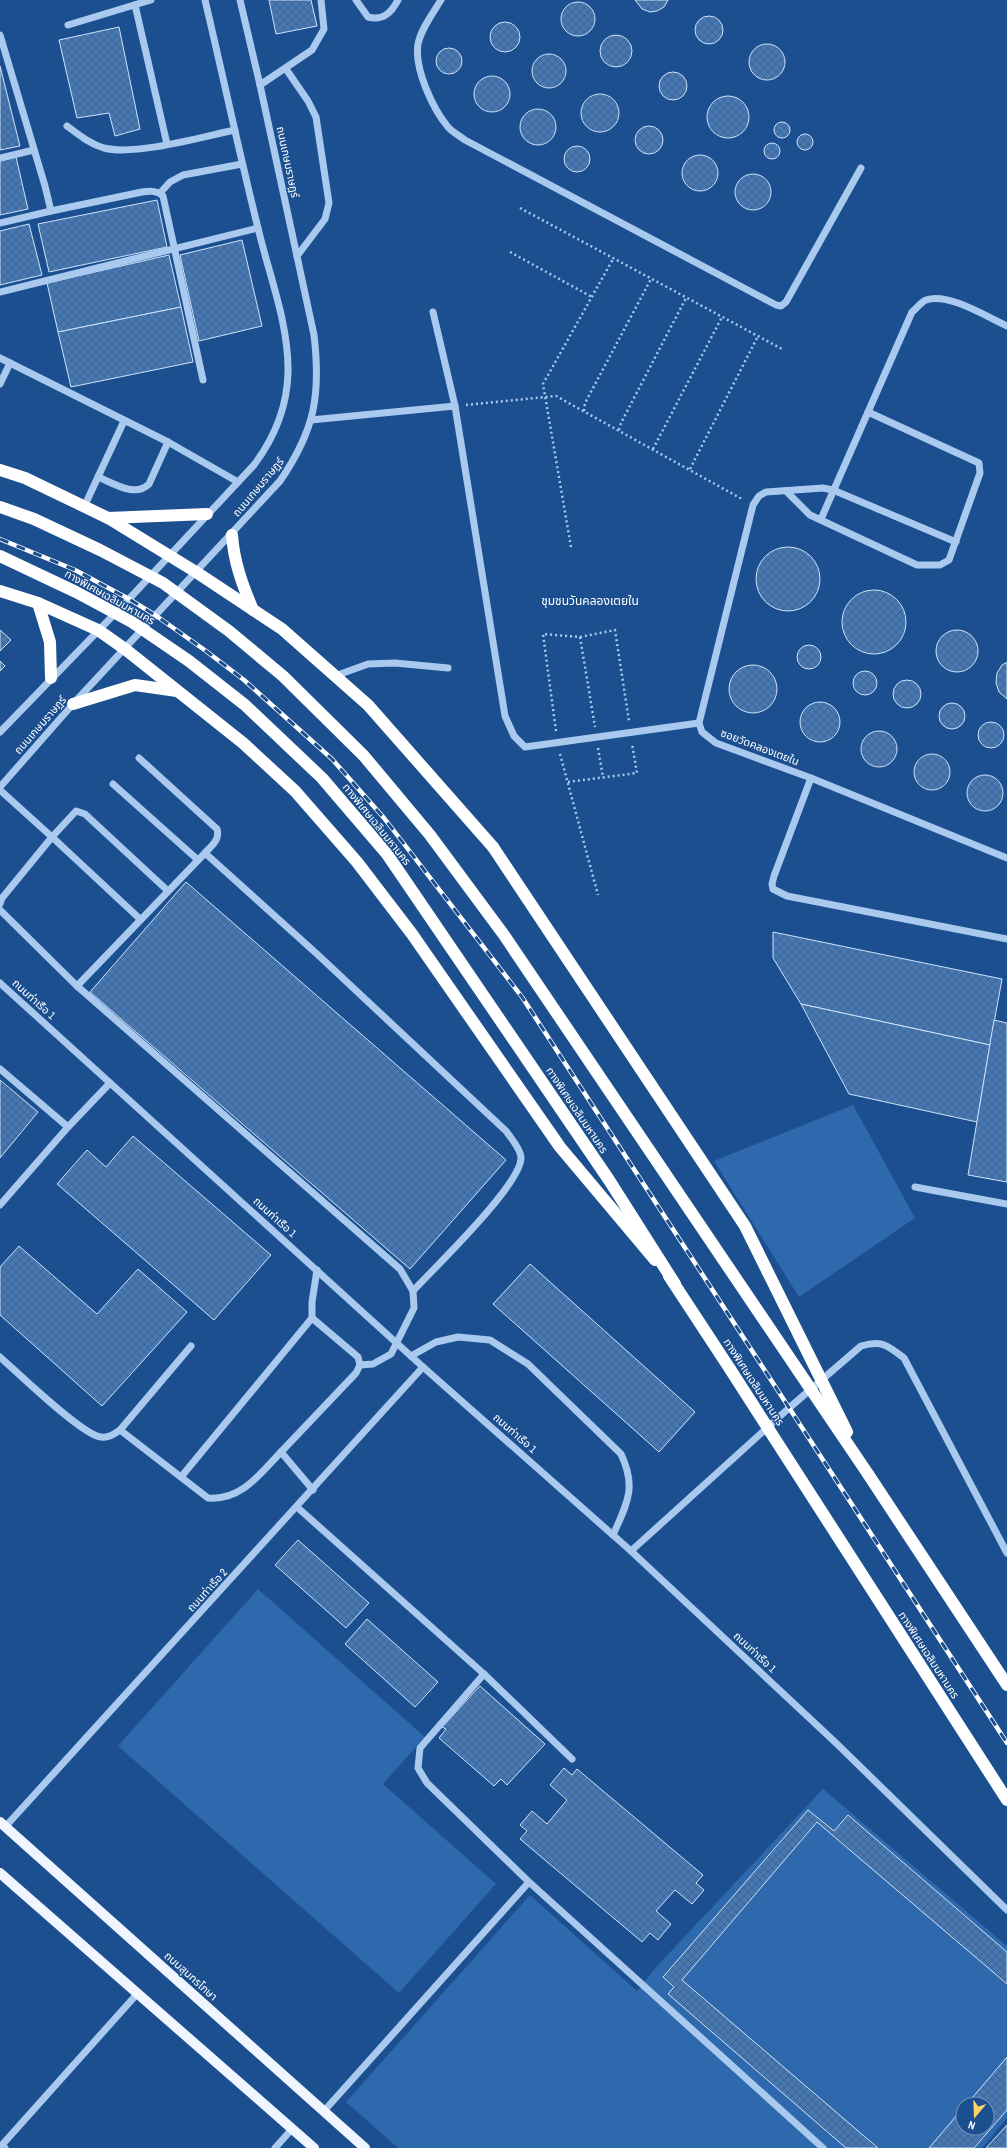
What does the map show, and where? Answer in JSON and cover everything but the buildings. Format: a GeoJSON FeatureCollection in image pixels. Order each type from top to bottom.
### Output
{"type":"FeatureCollection","features":[{"type":"Feature","properties":{"kind":"highway"},"geometry":{"type":"LineString","coordinates":[[0,470],[25,478],[108,518],[196,572],[282,630],[368,705],[492,848],[745,1226],[868,1474]]}},
{"type":"Feature","properties":{"kind":"highway"},"geometry":{"type":"LineString","coordinates":[[0,507],[40,522],[163,583],[229,631],[283,676],[364,756],[430,835],[504,935],[868,1474],[1007,1685]]}},
{"type":"Feature","properties":{"kind":"highway"},"geometry":{"type":"LineString","coordinates":[[108,518],[207,514]]}},
{"type":"Feature","properties":{"kind":"highway"},"geometry":{"type":"LineString","coordinates":[[232,535],[234,555],[240,579],[254,610]]}},
{"type":"Feature","properties":{"kind":"highway","name":"ทางพิเศษเฉลิมมหานคร"},"geometry":{"type":"LineString","coordinates":[[0,556],[76,592],[132,622],[188,660],[245,705],[322,778],[387,854],[609,1180],[1007,1800]]}},
{"type":"Feature","properties":{"kind":"highway"},"geometry":{"type":"LineString","coordinates":[[0,591],[38,603],[98,630],[125,649],[243,743],[295,791],[357,862],[412,934],[560,1147],[676,1284]]}},
{"type":"Feature","properties":{"kind":"highway"},"geometry":{"type":"LineString","coordinates":[[38,603],[50,642],[51,678]]}},
{"type":"Feature","properties":{"kind":"highway"},"geometry":{"type":"LineString","coordinates":[[73,704],[135,685],[178,691]]}},
{"type":"Feature","properties":{"kind":"main road","name":"ถนนสุนทรโกษา"},"geometry":{"type":"LineString","coordinates":[[2,1824],[365,2148]]}},
{"type":"Feature","properties":{"kind":"main road"},"geometry":{"type":"LineString","coordinates":[[0,1873],[314,2148]]}},
{"type":"Feature","properties":{"kind":"street"},"geometry":{"type":"LineString","coordinates":[[68,25],[151,0]]}},
{"type":"Feature","properties":{"kind":"street","name":"ถนนเกษมราษฎร์"},"geometry":{"type":"LineString","coordinates":[[0,732],[238,482],[268,446],[280,420],[286,396],[288,372],[282,323],[242,164],[205,0]]}},
{"type":"Feature","properties":{"kind":"street","name":"ถนนเกษมราษฎร์"},"geometry":{"type":"LineString","coordinates":[[0,787],[73,704],[232,535],[280,481],[294,461],[311,420],[317,392],[318,365],[314,335],[240,0]]}},
{"type":"Feature","properties":{"kind":"street"},"geometry":{"type":"LineString","coordinates":[[260,85],[286,69],[312,50],[324,29],[321,0]]}},
{"type":"Feature","properties":{"kind":"street"},"geometry":{"type":"LineString","coordinates":[[356,0],[368,17],[377,20],[384,18],[394,9],[398,0]]}},
{"type":"Feature","properties":{"kind":"street"},"geometry":{"type":"LineString","coordinates":[[441,0],[425,27],[418,44],[419,67],[430,99],[449,128],[472,144],[776,305],[781,306],[786,302],[860,168]]}},
{"type":"Feature","properties":{"kind":"street"},"geometry":{"type":"LineString","coordinates":[[135,5],[167,144]]}},
{"type":"Feature","properties":{"kind":"street"},"geometry":{"type":"LineString","coordinates":[[0,35],[51,211]]}},
{"type":"Feature","properties":{"kind":"street"},"geometry":{"type":"LineString","coordinates":[[286,69],[308,101],[316,117],[329,203],[325,219],[297,256]]}},
{"type":"Feature","properties":{"kind":"street"},"geometry":{"type":"LineString","coordinates":[[67,126],[90,142],[105,148],[144,148],[235,130]]}},
{"type":"Feature","properties":{"kind":"street"},"geometry":{"type":"LineString","coordinates":[[0,158],[34,150]]}},
{"type":"Feature","properties":{"kind":"street"},"geometry":{"type":"LineString","coordinates":[[160,193],[170,182],[183,175],[242,164]]}},
{"type":"Feature","properties":{"kind":"street"},"geometry":{"type":"LineString","coordinates":[[0,224],[51,211],[142,192],[160,193]]}},
{"type":"Feature","properties":{"kind":"street"},"geometry":{"type":"LineString","coordinates":[[160,193],[165,201],[203,380]]}},
{"type":"Feature","properties":{"kind":"street"},"geometry":{"type":"LineString","coordinates":[[0,292],[258,228]]}},
{"type":"Feature","properties":{"kind":"street"},"geometry":{"type":"LineString","coordinates":[[821,519],[912,312],[925,300],[940,299],[956,303],[1007,326]]}},
{"type":"Feature","properties":{"kind":"street"},"geometry":{"type":"LineString","coordinates":[[433,312],[455,406],[505,716],[514,736],[525,746],[558,743],[699,723],[753,505],[759,496],[766,492],[823,488],[833,490],[956,542]]}},
{"type":"Feature","properties":{"kind":"street"},"geometry":{"type":"LineString","coordinates":[[0,358],[168,442],[238,482]]}},
{"type":"Feature","properties":{"kind":"street"},"geometry":{"type":"LineString","coordinates":[[0,384],[10,363]]}},
{"type":"Feature","properties":{"kind":"street"},"geometry":{"type":"LineString","coordinates":[[311,420],[455,406]]}},
{"type":"Feature","properties":{"kind":"street"},"geometry":{"type":"LineString","coordinates":[[786,490],[810,515],[917,565],[940,565],[950,560],[980,473],[979,463],[868,412]]}},
{"type":"Feature","properties":{"kind":"street"},"geometry":{"type":"LineString","coordinates":[[84,506],[124,421]]}},
{"type":"Feature","properties":{"kind":"street"},"geometry":{"type":"LineString","coordinates":[[98,477],[129,489],[139,491],[145,488],[149,484],[168,442]]}},
{"type":"Feature","properties":{"kind":"street"},"geometry":{"type":"LineString","coordinates":[[335,676],[368,664],[396,663],[448,668]]}},
{"type":"Feature","properties":{"kind":"street","name":"ซอยวัดคลองเตยใน"},"geometry":{"type":"LineString","coordinates":[[699,723],[702,732],[716,743],[811,778],[1007,858]]}},
{"type":"Feature","properties":{"kind":"street"},"geometry":{"type":"LineString","coordinates":[[78,986],[140,919],[205,853],[216,841],[218,835],[217,829],[139,758]]}},
{"type":"Feature","properties":{"kind":"street"},"geometry":{"type":"LineString","coordinates":[[811,778],[776,869],[772,884],[773,889],[787,896],[1007,939]]}},
{"type":"Feature","properties":{"kind":"street"},"geometry":{"type":"LineString","coordinates":[[114,784],[198,860]]}},
{"type":"Feature","properties":{"kind":"street"},"geometry":{"type":"LineString","coordinates":[[0,790],[140,919]]}},
{"type":"Feature","properties":{"kind":"street"},"geometry":{"type":"LineString","coordinates":[[0,904],[2,898],[52,837],[76,811],[81,811],[168,891]]}},
{"type":"Feature","properties":{"kind":"street"},"geometry":{"type":"LineString","coordinates":[[205,853],[317,954],[494,1120],[516,1144],[521,1157],[517,1173],[496,1202],[413,1291]]}},
{"type":"Feature","properties":{"kind":"street"},"geometry":{"type":"LineString","coordinates":[[0,910],[78,986],[400,1269],[413,1291],[414,1308],[391,1354],[373,1364],[360,1366]]}},
{"type":"Feature","properties":{"kind":"street","name":"ถนนท่าเรือ 1"},"geometry":{"type":"LineString","coordinates":[[0,983],[396,1343],[614,1535],[836,1743],[1007,1910]]}},
{"type":"Feature","properties":{"kind":"street"},"geometry":{"type":"LineString","coordinates":[[0,1069],[68,1127]]}},
{"type":"Feature","properties":{"kind":"street"},"geometry":{"type":"LineString","coordinates":[[0,1206],[68,1127],[110,1083]]}},
{"type":"Feature","properties":{"kind":"street"},"geometry":{"type":"LineString","coordinates":[[915,1187],[1007,1204]]}},
{"type":"Feature","properties":{"kind":"street"},"geometry":{"type":"LineString","coordinates":[[180,1477],[312,1318],[312,1302],[317,1270]]}},
{"type":"Feature","properties":{"kind":"street"},"geometry":{"type":"LineString","coordinates":[[120,1430],[208,1498],[232,1496],[245,1488],[281,1452],[356,1373],[360,1366],[358,1357],[312,1318]]}},
{"type":"Feature","properties":{"kind":"street"},"geometry":{"type":"LineString","coordinates":[[411,1356],[436,1342],[458,1337],[490,1340],[528,1364],[621,1454],[628,1468],[630,1495],[614,1535]]}},
{"type":"Feature","properties":{"kind":"street"},"geometry":{"type":"LineString","coordinates":[[631,1551],[789,1408],[861,1346],[876,1342],[890,1346],[904,1358],[1007,1553]]}},
{"type":"Feature","properties":{"kind":"street"},"geometry":{"type":"LineString","coordinates":[[0,1357],[82,1428],[100,1438],[112,1436],[120,1430],[190,1346]]}},
{"type":"Feature","properties":{"kind":"street","name":"ถนนท่าเรือ 2"},"geometry":{"type":"LineString","coordinates":[[2,1824],[313,1490],[423,1367]]}},
{"type":"Feature","properties":{"kind":"street"},"geometry":{"type":"LineString","coordinates":[[281,1452],[313,1490]]}},
{"type":"Feature","properties":{"kind":"street"},"geometry":{"type":"LineString","coordinates":[[297,1507],[484,1674],[572,1759]]}},
{"type":"Feature","properties":{"kind":"street"},"geometry":{"type":"LineString","coordinates":[[484,1674],[420,1748],[418,1768],[427,1783],[529,1882],[824,2148]]}},
{"type":"Feature","properties":{"kind":"street"},"geometry":{"type":"LineString","coordinates":[[324,2111],[529,1882]]}},
{"type":"Feature","properties":{"kind":"street"},"geometry":{"type":"LineString","coordinates":[[5,2148],[2,2145],[137,1994]]}},
{"type":"Feature","properties":{"kind":"street"},"geometry":{"type":"LineString","coordinates":[[275,2148],[292,2129]]}},
{"type":"Feature","properties":{"kind":"path"},"geometry":{"type":"LineString","coordinates":[[520,208],[782,349]]}},
{"type":"Feature","properties":{"kind":"path"},"geometry":{"type":"LineString","coordinates":[[510,252],[592,298]]}},
{"type":"Feature","properties":{"kind":"path"},"geometry":{"type":"LineString","coordinates":[[571,547],[543,384],[613,258]]}},
{"type":"Feature","properties":{"kind":"path"},"geometry":{"type":"LineString","coordinates":[[584,411],[585,403],[651,279]]}},
{"type":"Feature","properties":{"kind":"path"},"geometry":{"type":"LineString","coordinates":[[619,430],[620,423],[686,298]]}},
{"type":"Feature","properties":{"kind":"path"},"geometry":{"type":"LineString","coordinates":[[654,449],[722,317]]}},
{"type":"Feature","properties":{"kind":"path"},"geometry":{"type":"LineString","coordinates":[[690,469],[758,336]]}},
{"type":"Feature","properties":{"kind":"path"},"geometry":{"type":"LineString","coordinates":[[455,406],[556,396],[753,505]]}},
{"type":"Feature","properties":{"kind":"path"},"geometry":{"type":"LineString","coordinates":[[568,782],[637,773],[615,630],[580,636],[543,634],[558,743],[568,782],[598,895]]}},
{"type":"Feature","properties":{"kind":"path"},"geometry":{"type":"LineString","coordinates":[[580,636],[603,777]]}},
{"type":"Feature","properties":{"kind":"shaded area"},"geometry":{"type":"Polygon","coordinates":[[[853,1105],[915,1218],[799,1297],[714,1161],[853,1105]]]}},
{"type":"Feature","properties":{"kind":"shaded area"},"geometry":{"type":"Polygon","coordinates":[[[258,1589],[425,1737],[383,1784],[496,1884],[399,1993],[118,1746],[258,1589]]]}},
{"type":"Feature","properties":{"kind":"shaded area"},"geometry":{"type":"Polygon","coordinates":[[[823,1789],[1007,1946],[1007,2118],[995,2132],[995,2096],[955,2096],[955,2136],[992,2136],[982,2148],[398,2148],[346,2102],[530,1895],[637,1991],[658,1965],[823,1789]]]}},
{"type":"Feature","properties":{"kind":"railway"},"geometry":{"type":"LineString","coordinates":[[0,539],[75,570],[129,599],[155,615],[206,651],[244,680],[332,759],[384,818],[522,997],[1007,1743]]}},
{"type":"Feature","properties":{"kind":"district","name":"ชุมชนวันคลองเตยใน"},"geometry":{"type":"Point","coordinates":[590,601]}}]}
